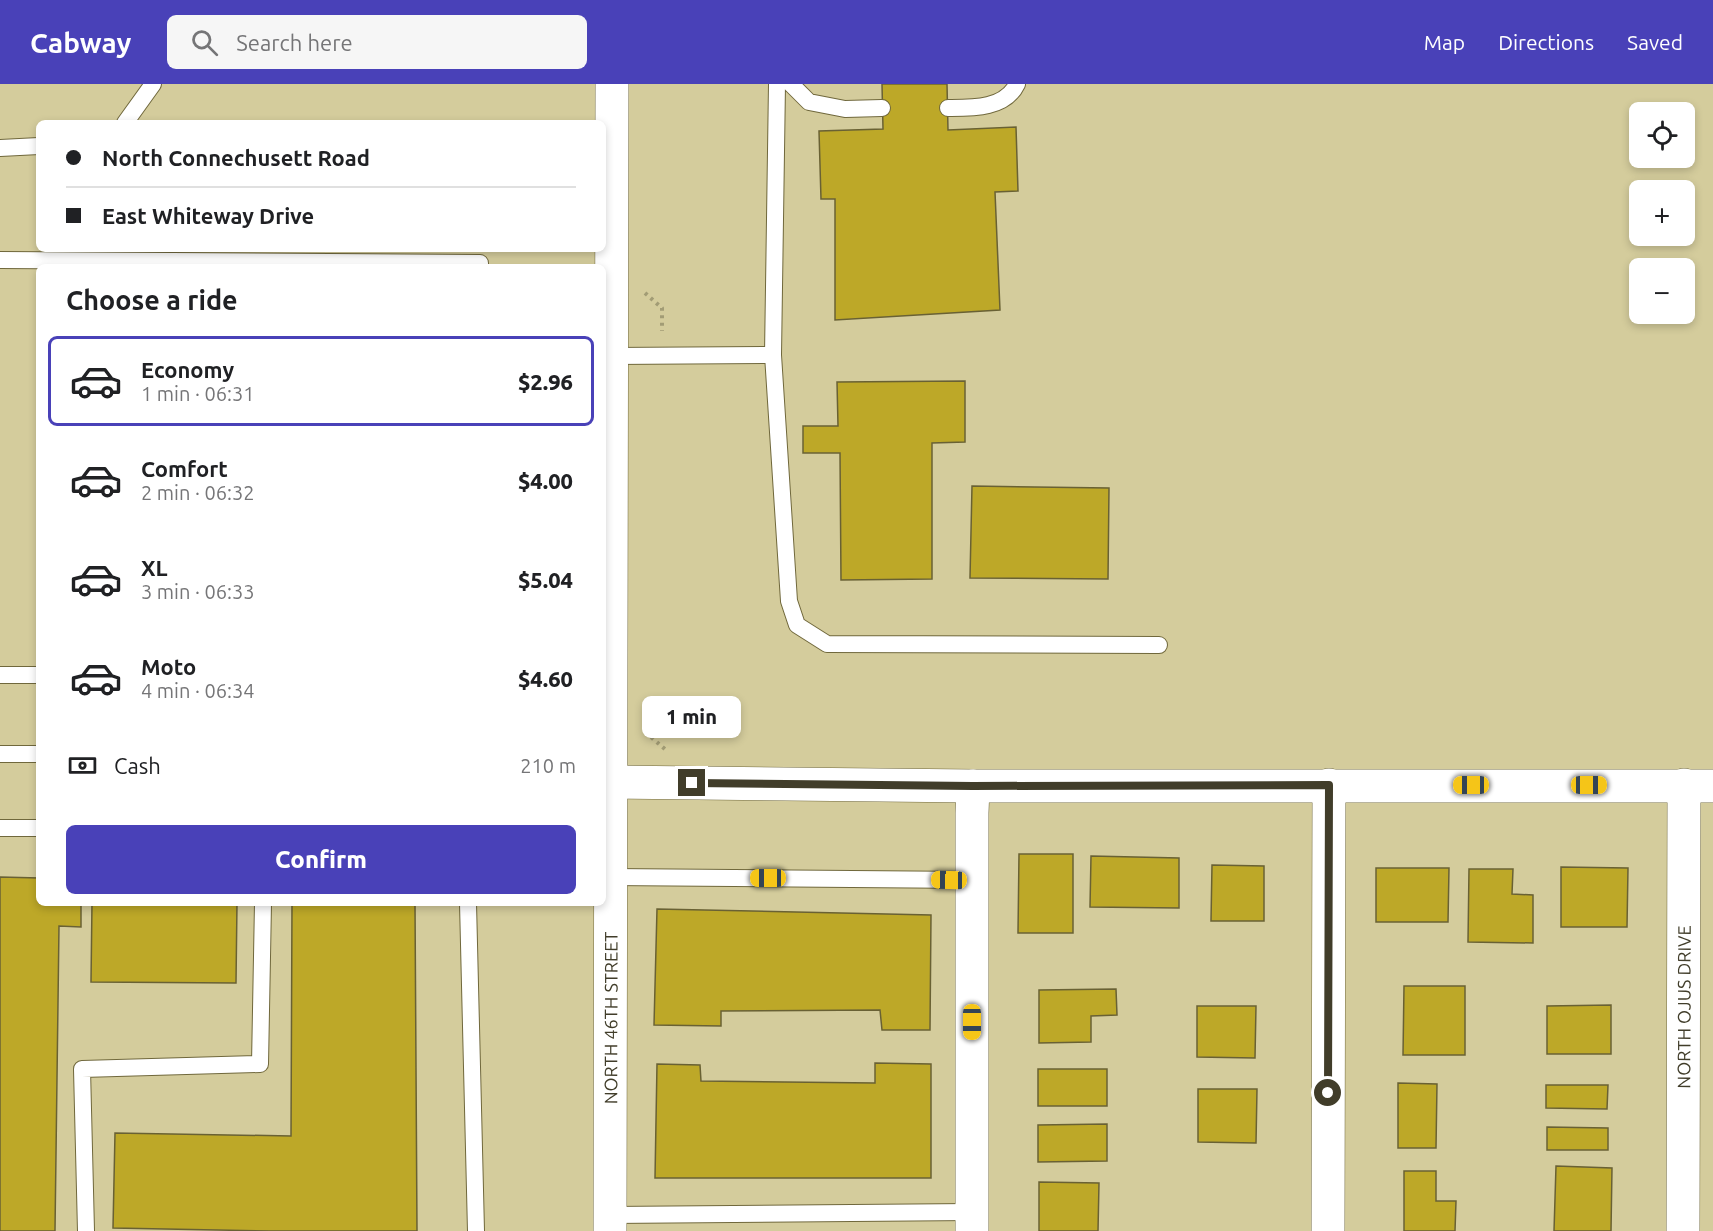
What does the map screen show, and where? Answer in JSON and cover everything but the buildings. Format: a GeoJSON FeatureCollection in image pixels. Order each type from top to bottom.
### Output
{"type":"FeatureCollection","features":[{"type":"Feature","properties":{"kind":"street","name":"NORTH 46TH STREET"},"geometry":{"type":"LineString","coordinates":[[610,1223],[608,762],[612,84]]}},
{"type":"Feature","properties":{"kind":"street"},"geometry":{"type":"LineString","coordinates":[[608,762],[973,786],[1699,785]]}},
{"type":"Feature","properties":{"kind":"street"},"geometry":{"type":"LineString","coordinates":[[1328,1231],[1329,785]]}},
{"type":"Feature","properties":{"kind":"street","name":"NORTH OJUS DRIVE"},"geometry":{"type":"LineString","coordinates":[[1683,1231],[1699,785]]}},
{"type":"Feature","properties":{"kind":"street"},"geometry":{"type":"LineString","coordinates":[[972,1221],[973,786]]}},
{"type":"Feature","properties":{"kind":"lane"},"geometry":{"type":"LineString","coordinates":[[127,120],[153,84]]}},
{"type":"Feature","properties":{"kind":"lane"},"geometry":{"type":"LineString","coordinates":[[777,84],[773,355],[789,601],[797,625],[827,645],[1159,645]]}},
{"type":"Feature","properties":{"kind":"lane"},"geometry":{"type":"LineString","coordinates":[[791,84],[809,102],[845,109],[882,108]]}},
{"type":"Feature","properties":{"kind":"lane"},"geometry":{"type":"LineString","coordinates":[[948,108],[994,105],[1013,91],[1017,84]]}},
{"type":"Feature","properties":{"kind":"lane"},"geometry":{"type":"LineString","coordinates":[[0,148],[36,146]]}},
{"type":"Feature","properties":{"kind":"lane"},"geometry":{"type":"LineString","coordinates":[[0,260],[480,264]]}},
{"type":"Feature","properties":{"kind":"lane"},"geometry":{"type":"LineString","coordinates":[[611,356],[773,355]]}},
{"type":"Feature","properties":{"kind":"lane"},"geometry":{"type":"LineString","coordinates":[[0,675],[36,675]]}},
{"type":"Feature","properties":{"kind":"lane"},"geometry":{"type":"LineString","coordinates":[[0,754],[36,754]]}},
{"type":"Feature","properties":{"kind":"lane"},"geometry":{"type":"LineString","coordinates":[[0,828],[36,828]]}},
{"type":"Feature","properties":{"kind":"lane"},"geometry":{"type":"LineString","coordinates":[[610,877],[972,880]]}},
{"type":"Feature","properties":{"kind":"lane"},"geometry":{"type":"LineString","coordinates":[[86,1231],[82,1069],[260,1064],[263,906]]}},
{"type":"Feature","properties":{"kind":"lane"},"geometry":{"type":"LineString","coordinates":[[468,906],[476,1231]]}},
{"type":"Feature","properties":{"kind":"lane"},"geometry":{"type":"LineString","coordinates":[[610,1223],[972,1221]]}},
{"type":"Feature","properties":{"kind":"path"},"geometry":{"type":"LineString","coordinates":[[643,722],[652,738],[670,753]]}},
{"type":"Feature","properties":{"kind":"route"},"geometry":{"type":"LineString","coordinates":[[692,783],[973,786],[1329,785],[1328,1093]]}}]}
